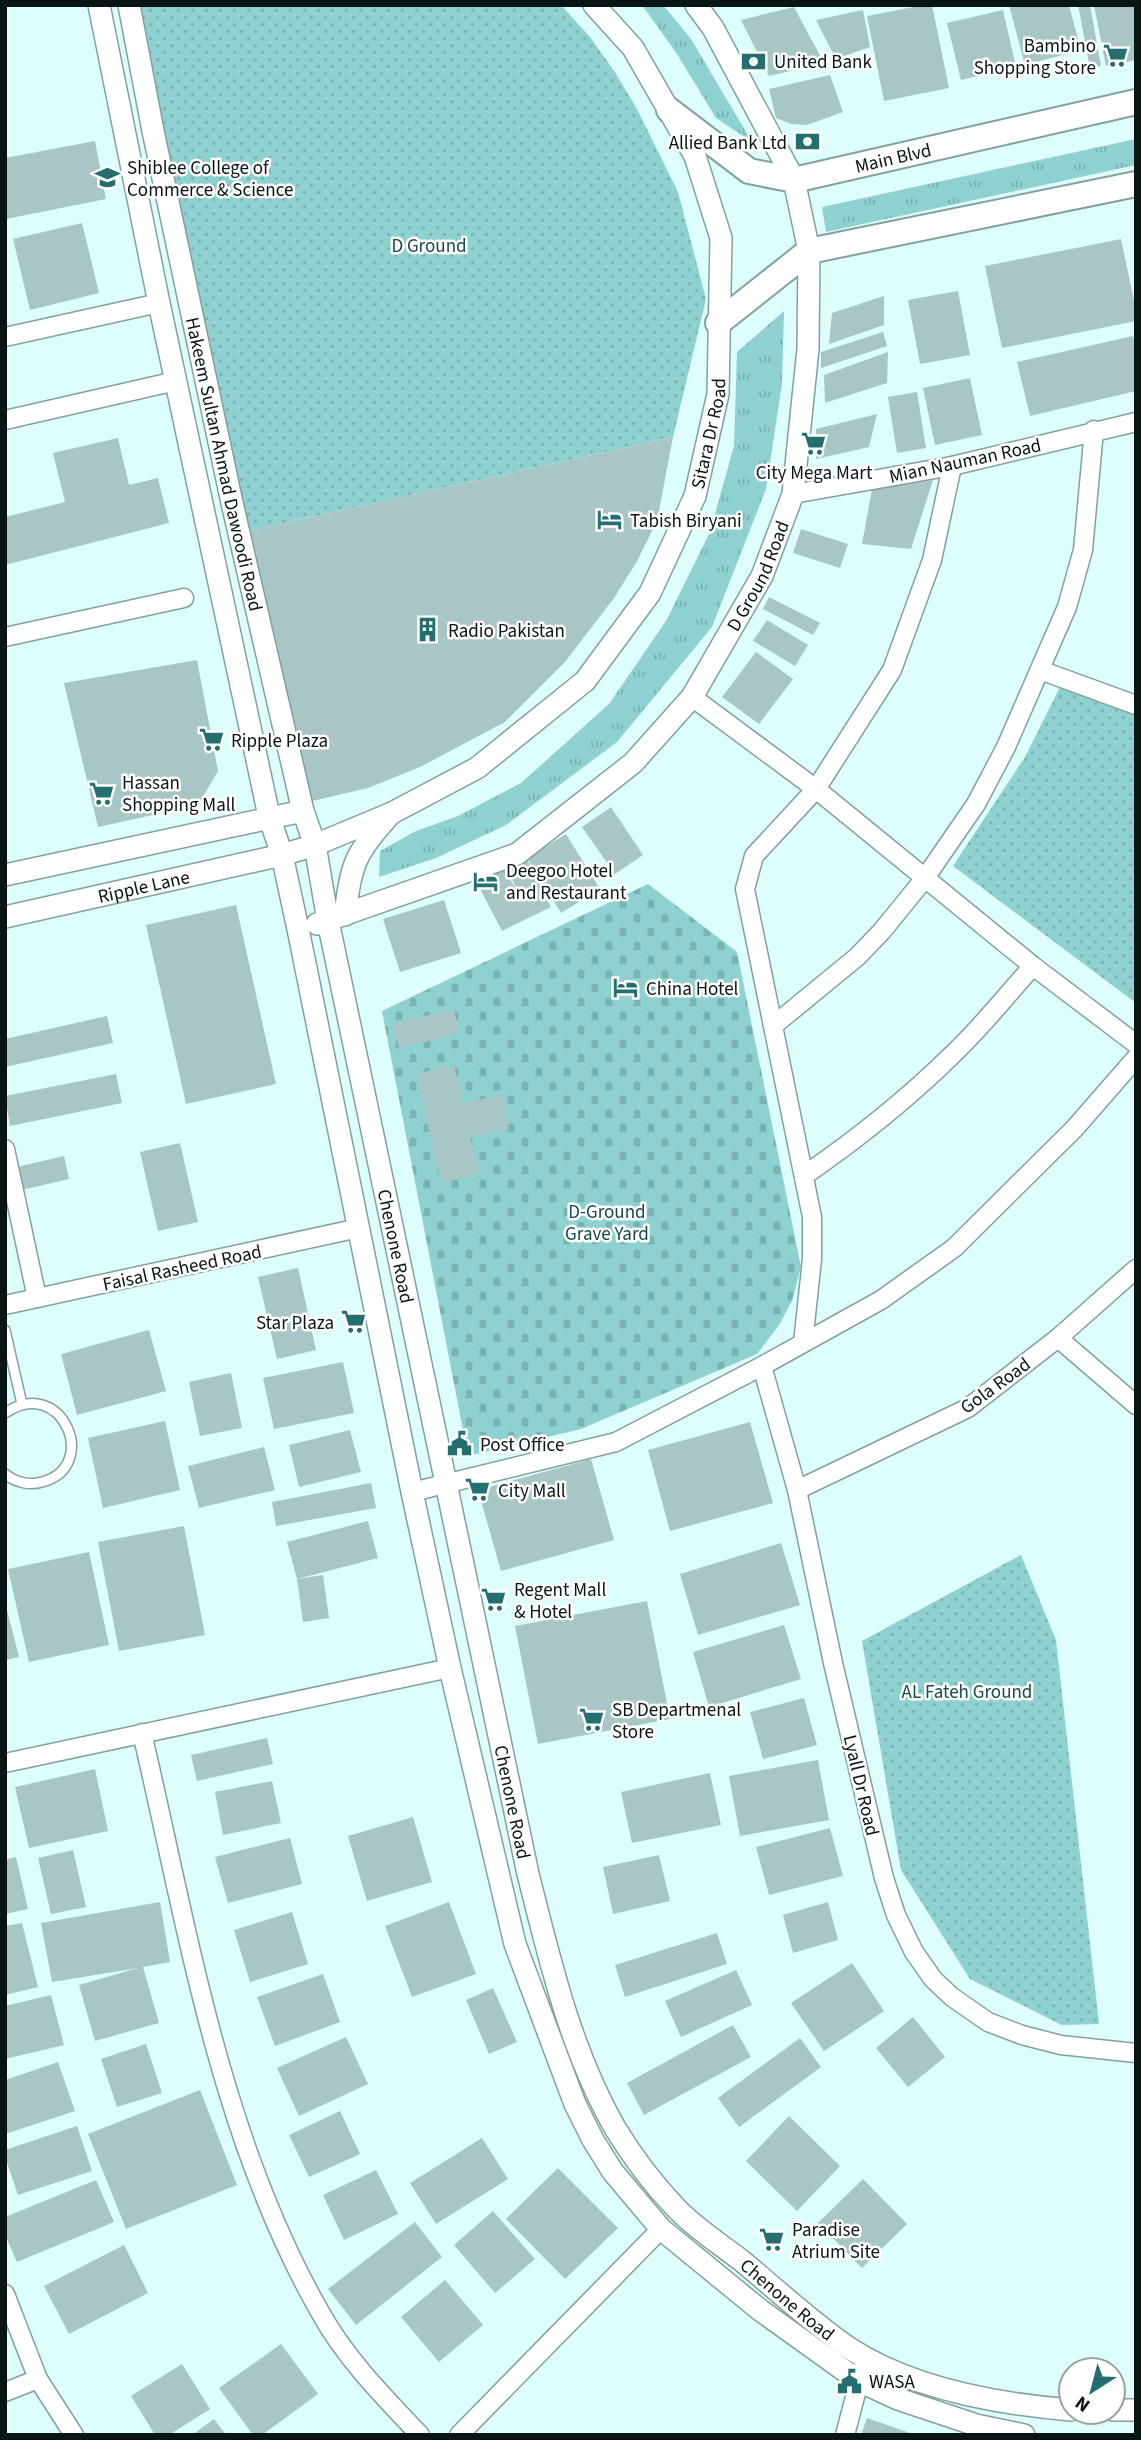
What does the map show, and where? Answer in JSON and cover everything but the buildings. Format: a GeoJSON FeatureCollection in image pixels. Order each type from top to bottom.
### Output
{"type":"FeatureCollection","features":[{"type":"Feature","properties":{"kind":"main road","name":"Main Blvd"},"geometry":{"type":"LineString","coordinates":[[669,110],[749,171],[794,180],[1136,102]]}},
{"type":"Feature","properties":{"kind":"main road"},"geometry":{"type":"LineString","coordinates":[[718,323],[809,250],[1136,184]]}},
{"type":"Feature","properties":{"kind":"street","name":"Hakeem Sultan Ahmad Dawoodi Road"},"geometry":{"type":"LineString","coordinates":[[99,5],[159,303],[270,816],[282,855]]}},
{"type":"Feature","properties":{"kind":"street","name":"Hakeem Sultan Ahmad Dawoodi Road"},"geometry":{"type":"LineString","coordinates":[[129,5],[232,503],[303,811],[337,918]]}},
{"type":"Feature","properties":{"kind":"street","name":"Sitara Dr Road"},"geometry":{"type":"LineString","coordinates":[[282,855],[315,845],[392,813],[477,768],[584,681],[650,593],[695,496],[718,394],[721,238],[695,156],[633,48],[594,5]]}},
{"type":"Feature","properties":{"kind":"street","name":"D Ground Road"},"geometry":{"type":"LineString","coordinates":[[298,929],[337,918],[517,854],[633,763],[692,697],[762,576],[793,494],[808,349],[809,250],[794,180],[713,28],[696,5]]}},
{"type":"Feature","properties":{"kind":"street"},"geometry":{"type":"LineString","coordinates":[[5,337],[159,303]]}},
{"type":"Feature","properties":{"kind":"street"},"geometry":{"type":"LineString","coordinates":[[5,420],[176,381]]}},
{"type":"Feature","properties":{"kind":"street","name":"Mian Nauman Road"},"geometry":{"type":"LineString","coordinates":[[793,494],[952,466],[1136,422]]}},
{"type":"Feature","properties":{"kind":"street"},"geometry":{"type":"LineString","coordinates":[[774,1025],[857,957],[882,931],[925,878],[976,804],[1006,747],[1067,607],[1083,550],[1094,430]]}},
{"type":"Feature","properties":{"kind":"street"},"geometry":{"type":"LineString","coordinates":[[803,1343],[812,1259],[812,1217],[745,889],[754,856],[816,789],[892,670],[932,560],[952,466]]}},
{"type":"Feature","properties":{"kind":"street"},"geometry":{"type":"LineString","coordinates":[[5,637],[184,598]]}},
{"type":"Feature","properties":{"kind":"street"},"geometry":{"type":"LineString","coordinates":[[1041,670],[1136,705]]}},
{"type":"Feature","properties":{"kind":"street"},"geometry":{"type":"LineString","coordinates":[[692,697],[816,789],[1033,966],[1136,1044]]}},
{"type":"Feature","properties":{"kind":"street"},"geometry":{"type":"LineString","coordinates":[[5,875],[303,811]]}},
{"type":"Feature","properties":{"kind":"street"},"geometry":{"type":"LineString","coordinates":[[337,918],[355,858],[366,841],[392,813]]}},
{"type":"Feature","properties":{"kind":"street","name":"Chenone Road"},"geometry":{"type":"LineString","coordinates":[[282,855],[450,1668],[519,1956],[575,2104],[613,2172],[661,2229],[760,2310],[859,2381],[898,2399],[976,2425],[1024,2435]]}},
{"type":"Feature","properties":{"kind":"street","name":"Ripple Lane"},"geometry":{"type":"LineString","coordinates":[[5,917],[282,855]]}},
{"type":"Feature","properties":{"kind":"street","name":"Chenone Road"},"geometry":{"type":"LineString","coordinates":[[337,918],[446,1484],[528,1874],[556,1983],[586,2070],[616,2130],[651,2178],[678,2209],[833,2336],[882,2366],[956,2393],[1014,2405],[1057,2409]]}},
{"type":"Feature","properties":{"kind":"street"},"geometry":{"type":"LineString","coordinates":[[805,1175],[865,1134],[908,1097],[953,1055],[1033,966]]}},
{"type":"Feature","properties":{"kind":"street"},"geometry":{"type":"LineString","coordinates":[[412,1492],[616,1442],[881,1300],[954,1248],[1075,1128],[1136,1058]]}},
{"type":"Feature","properties":{"kind":"street"},"geometry":{"type":"LineString","coordinates":[[5,1149],[37,1298]]}},
{"type":"Feature","properties":{"kind":"street","name":"Faisal Rasheed Road"},"geometry":{"type":"LineString","coordinates":[[5,1305],[359,1228]]}},
{"type":"Feature","properties":{"kind":"street","name":"Gola Road"},"geometry":{"type":"LineString","coordinates":[[797,1490],[968,1408],[1058,1338],[1136,1269]]}},
{"type":"Feature","properties":{"kind":"street"},"geometry":{"type":"LineString","coordinates":[[1058,1338],[1136,1405]]}},
{"type":"Feature","properties":{"kind":"street","name":"Lyall Dr Road"},"geometry":{"type":"LineString","coordinates":[[762,1366],[797,1490],[833,1663],[884,1878],[896,1915],[914,1952],[933,1979],[952,1997],[988,2022],[1022,2035],[1061,2045],[1136,2053]]}},
{"type":"Feature","properties":{"kind":"street"},"geometry":{"type":"LineString","coordinates":[[5,1763],[450,1668]]}},
{"type":"Feature","properties":{"kind":"street"},"geometry":{"type":"LineString","coordinates":[[142,1733],[220,2069],[243,2142],[285,2241],[320,2314],[362,2375],[420,2435]]}},
{"type":"Feature","properties":{"kind":"street"},"geometry":{"type":"LineString","coordinates":[[458,2435],[661,2229]]}},
{"type":"Feature","properties":{"kind":"street"},"geometry":{"type":"LineString","coordinates":[[5,2294],[38,2379],[74,2435]]}},
{"type":"Feature","properties":{"kind":"street"},"geometry":{"type":"LineString","coordinates":[[845,2435],[865,2357]]}},
{"type":"Feature","properties":{"kind":"street"},"geometry":{"type":"LineString","coordinates":[[5,2392],[38,2379]]}},
{"type":"Feature","properties":{"kind":"lane"},"geometry":{"type":"LineString","coordinates":[[5,1329],[22,1404]]}},
{"type":"Feature","properties":{"kind":"lane"},"geometry":{"type":"LineString","coordinates":[[5,1413],[22,1404],[43,1405],[61,1416],[71,1435],[70,1456],[59,1473],[40,1483],[19,1482],[5,1474]]}},
{"type":"Feature","properties":{"kind":"green space","name":"D Ground"},"geometry":{"type":"Polygon","coordinates":[[[136,5],[561,5],[590,37],[615,72],[638,111],[678,192],[706,299],[673,437],[243,532],[136,5]]]}},
{"type":"Feature","properties":{"kind":"green space"},"geometry":{"type":"Polygon","coordinates":[[[642,5],[663,5],[691,39],[752,142],[716,118],[677,54],[642,5]]]}},
{"type":"Feature","properties":{"kind":"green space"},"geometry":{"type":"Polygon","coordinates":[[[1136,139],[1136,165],[826,232],[822,207],[1136,139]]]}},
{"type":"Feature","properties":{"kind":"green space"},"geometry":{"type":"Polygon","coordinates":[[[784,311],[782,384],[766,489],[712,627],[617,742],[506,825],[436,858],[379,877],[380,851],[416,831],[458,816],[521,783],[609,704],[666,621],[710,532],[734,446],[737,352],[784,311]]]}},
{"type":"Feature","properties":{"kind":"green space"},"geometry":{"type":"Polygon","coordinates":[[[1067,673],[1136,703],[1136,1003],[953,866],[1025,757],[1067,673]]]}},
{"type":"Feature","properties":{"kind":"green space","name":"D-Ground Grave Yard"},"geometry":{"type":"Polygon","coordinates":[[[648,884],[737,952],[801,1267],[792,1301],[779,1325],[757,1354],[581,1429],[468,1456],[382,1011],[648,884]]]}},
{"type":"Feature","properties":{"kind":"green space","name":"AL Fateh Ground"},"geometry":{"type":"Polygon","coordinates":[[[1021,1555],[1056,1640],[1099,2024],[1062,2025],[970,1979],[901,1870],[862,1641],[1021,1555]]]}},
{"type":"Feature","properties":{"kind":"place","name":"Bambino Shopping Store"},"geometry":{"type":"Point","coordinates":[1116,56]}},
{"type":"Feature","properties":{"kind":"place","name":"United Bank"},"geometry":{"type":"Point","coordinates":[754,61]}},
{"type":"Feature","properties":{"kind":"place","name":"Allied Bank Ltd"},"geometry":{"type":"Point","coordinates":[807,142]}},
{"type":"Feature","properties":{"kind":"place","name":"Shiblee College of Commerce & Science"},"geometry":{"type":"Point","coordinates":[107,178]}},
{"type":"Feature","properties":{"kind":"place","name":"City Mega Mart"},"geometry":{"type":"Point","coordinates":[814,444]}},
{"type":"Feature","properties":{"kind":"place","name":"Tabish Biryani"},"geometry":{"type":"Point","coordinates":[610,520]}},
{"type":"Feature","properties":{"kind":"place","name":"Radio Pakistan"},"geometry":{"type":"Point","coordinates":[428,630]}},
{"type":"Feature","properties":{"kind":"place","name":"Ripple Plaza"},"geometry":{"type":"Point","coordinates":[211,740]}},
{"type":"Feature","properties":{"kind":"place","name":"Hassan Shopping Mall"},"geometry":{"type":"Point","coordinates":[102,793]}},
{"type":"Feature","properties":{"kind":"place","name":"Deegoo Hotel and Restaurant"},"geometry":{"type":"Point","coordinates":[486,881]}},
{"type":"Feature","properties":{"kind":"place","name":"China Hotel"},"geometry":{"type":"Point","coordinates":[626,988]}},
{"type":"Feature","properties":{"kind":"place","name":"Star Plaza"},"geometry":{"type":"Point","coordinates":[354,1322]}},
{"type":"Feature","properties":{"kind":"place","name":"Post Office"},"geometry":{"type":"Point","coordinates":[460,1444]}},
{"type":"Feature","properties":{"kind":"place","name":"City Mall"},"geometry":{"type":"Point","coordinates":[478,1490]}},
{"type":"Feature","properties":{"kind":"place","name":"Regent Mall & Hotel"},"geometry":{"type":"Point","coordinates":[494,1600]}},
{"type":"Feature","properties":{"kind":"place","name":"SB Departmenal Store"},"geometry":{"type":"Point","coordinates":[592,1720]}},
{"type":"Feature","properties":{"kind":"place","name":"Paradise Atrium Site"},"geometry":{"type":"Point","coordinates":[772,2240]}},
{"type":"Feature","properties":{"kind":"place","name":"WASA"},"geometry":{"type":"Point","coordinates":[849,2381]}}]}
